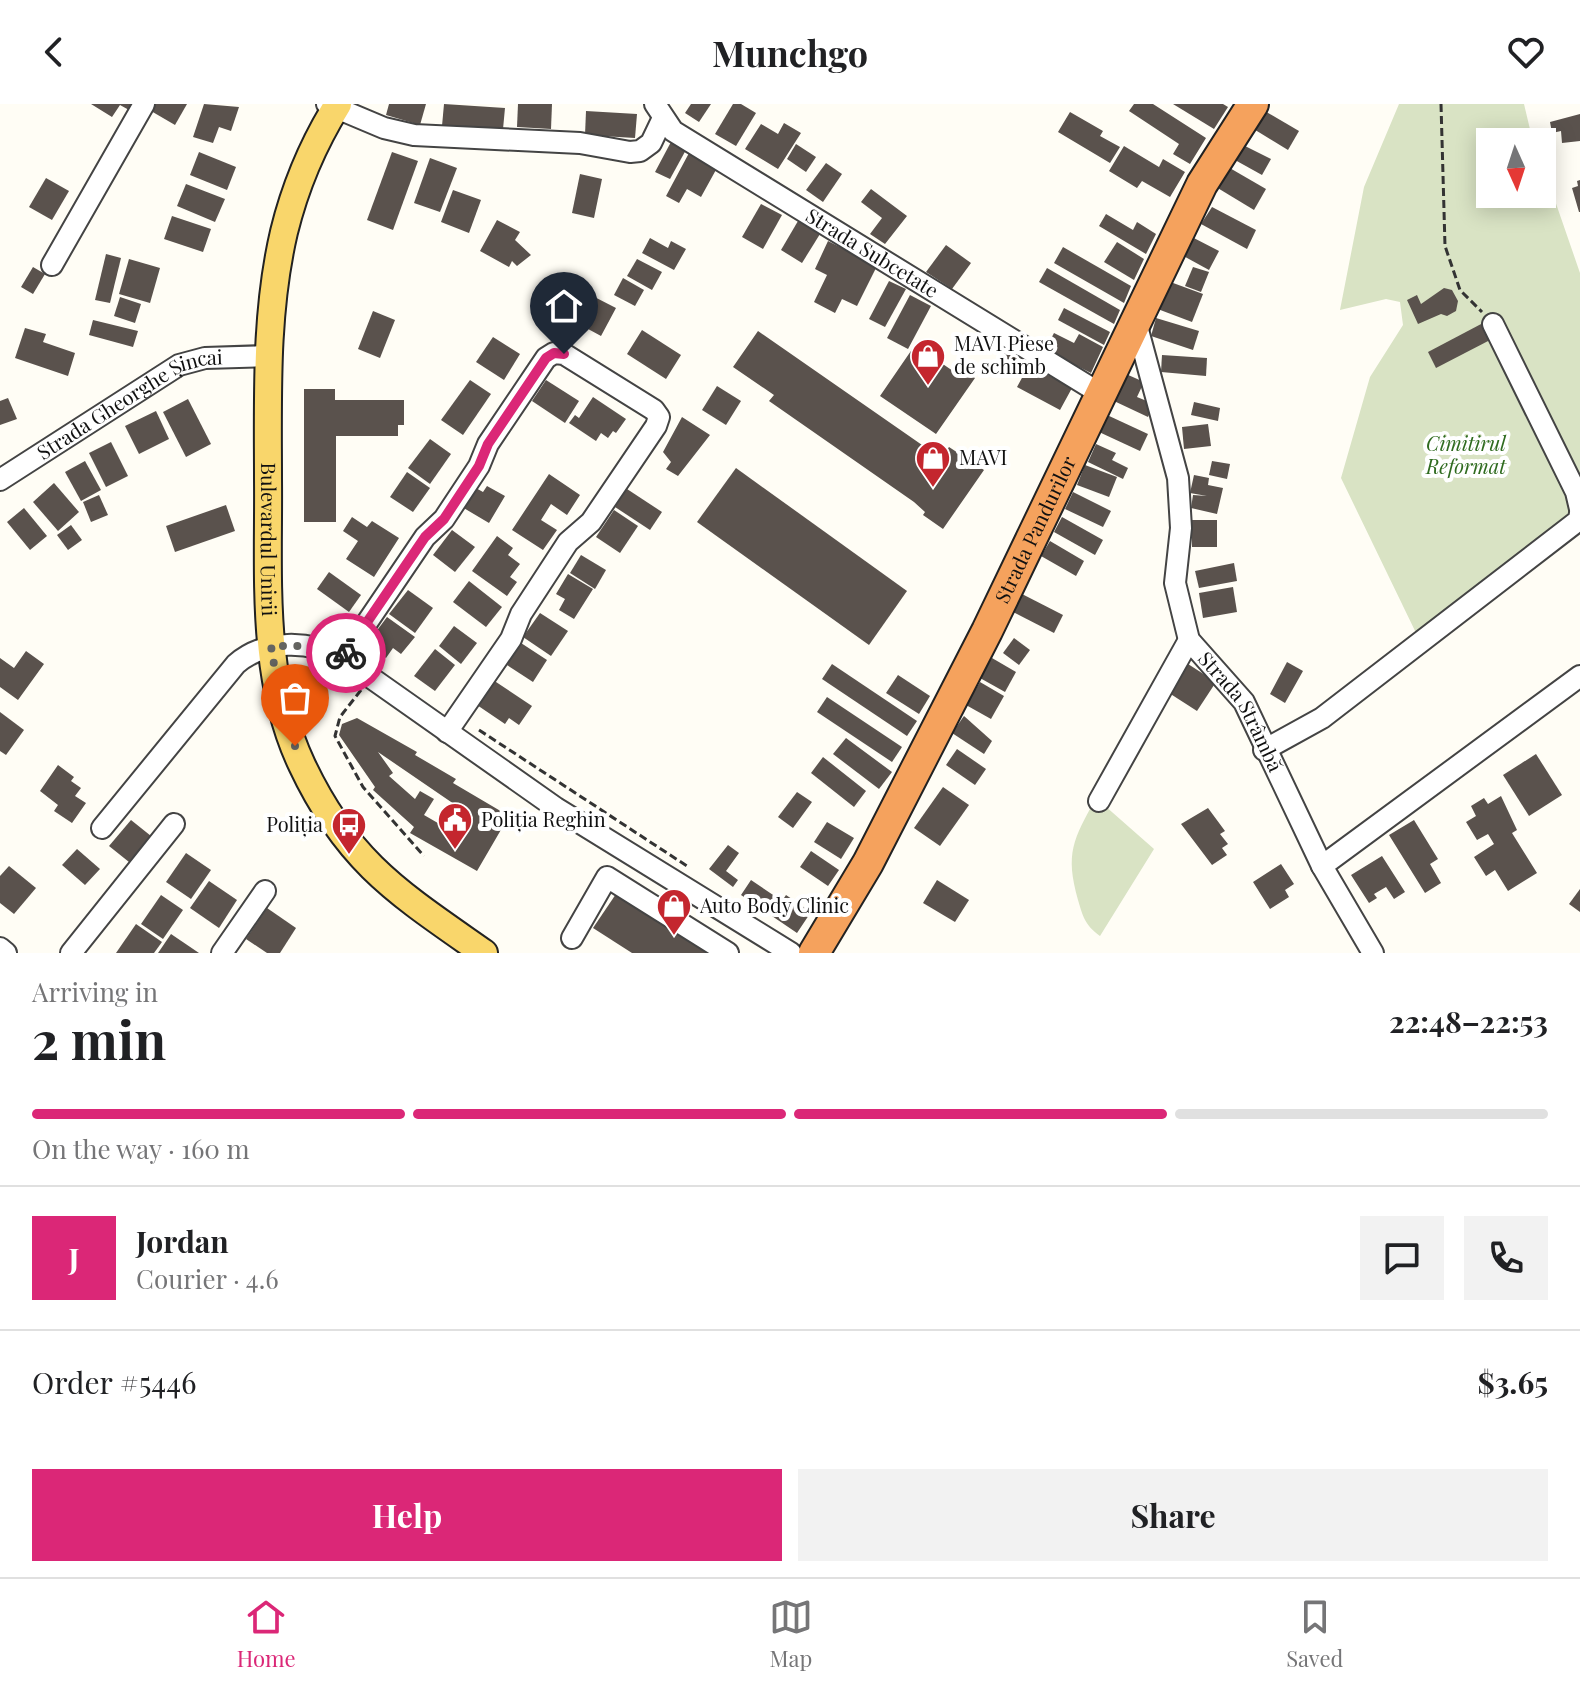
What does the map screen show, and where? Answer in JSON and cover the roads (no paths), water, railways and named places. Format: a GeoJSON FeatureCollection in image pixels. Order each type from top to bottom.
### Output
{"type":"FeatureCollection","features":[{"type":"Feature","properties":{"kind":"highway","name":"Strada Pandurilor"},"geometry":{"type":"LineString","coordinates":[[814,953],[868,863],[973,658],[1202,184],[1253,104]]}},
{"type":"Feature","properties":{"kind":"main road","name":"Bulevardul Unirii"},"geometry":{"type":"LineString","coordinates":[[334,105],[307,161],[284,233],[268,356],[271,646],[289,730],[301,763],[333,820],[388,886],[484,953]]}},
{"type":"Feature","properties":{"kind":"street"},"geometry":{"type":"LineString","coordinates":[[52,265],[144,104]]}},
{"type":"Feature","properties":{"kind":"street"},"geometry":{"type":"LineString","coordinates":[[334,105],[384,128],[414,135],[580,143],[630,152],[640,151],[651,143],[659,112]]}},
{"type":"Feature","properties":{"kind":"street","name":"Strada Subcetate"},"geometry":{"type":"LineString","coordinates":[[659,112],[686,139],[1101,394]]}},
{"type":"Feature","properties":{"kind":"street","name":"Strada Strâmbă"},"geometry":{"type":"LineString","coordinates":[[1135,319],[1178,478],[1181,528],[1175,583],[1189,640],[1244,702],[1264,750],[1322,866],[1373,953]]}},
{"type":"Feature","properties":{"kind":"street"},"geometry":{"type":"LineString","coordinates":[[1264,750],[1322,718],[1579,520],[1576,492],[1493,324]]}},
{"type":"Feature","properties":{"kind":"street"},"geometry":{"type":"LineString","coordinates":[[343,658],[425,537],[444,519],[479,466],[488,444],[546,358],[554,353],[564,354],[654,410],[659,417],[591,522],[568,542],[521,614],[511,639],[453,724]]}},
{"type":"Feature","properties":{"kind":"street","name":"Strada Gheorghe Șincai"},"geometry":{"type":"LineString","coordinates":[[0,480],[179,365],[205,358],[268,356]]}},
{"type":"Feature","properties":{"kind":"street"},"geometry":{"type":"LineString","coordinates":[[1099,801],[1189,640]]}},
{"type":"Feature","properties":{"kind":"street"},"geometry":{"type":"LineString","coordinates":[[102,828],[236,664],[252,651],[271,646],[310,646],[343,658],[369,679],[453,724],[556,808],[791,953]]}},
{"type":"Feature","properties":{"kind":"street"},"geometry":{"type":"LineString","coordinates":[[1322,866],[1580,676]]}},
{"type":"Feature","properties":{"kind":"street"},"geometry":{"type":"LineString","coordinates":[[71,953],[174,824]]}},
{"type":"Feature","properties":{"kind":"street"},"geometry":{"type":"LineString","coordinates":[[572,938],[607,877],[728,953]]}},
{"type":"Feature","properties":{"kind":"street"},"geometry":{"type":"LineString","coordinates":[[222,953],[265,891]]}},
{"type":"Feature","properties":{"kind":"street"},"geometry":{"type":"LineString","coordinates":[[0,948],[6,953]]}},
{"type":"Feature","properties":{"kind":"place","name":"MAVI Piese de schimb"},"geometry":{"type":"Point","coordinates":[928,387]}},
{"type":"Feature","properties":{"kind":"place","name":"MAVI"},"geometry":{"type":"Point","coordinates":[933,489]}},
{"type":"Feature","properties":{"kind":"place","name":"Poliția Reghin"},"geometry":{"type":"Point","coordinates":[455,851]}},
{"type":"Feature","properties":{"kind":"place","name":"Poliția"},"geometry":{"type":"Point","coordinates":[349,856]}},
{"type":"Feature","properties":{"kind":"place","name":"Auto Body Clinic"},"geometry":{"type":"Point","coordinates":[674,937]}},
{"type":"Feature","properties":{"kind":"park label","name":"Cimitirul Reformat"},"geometry":{"type":"Point","coordinates":[1466,456]}}]}
